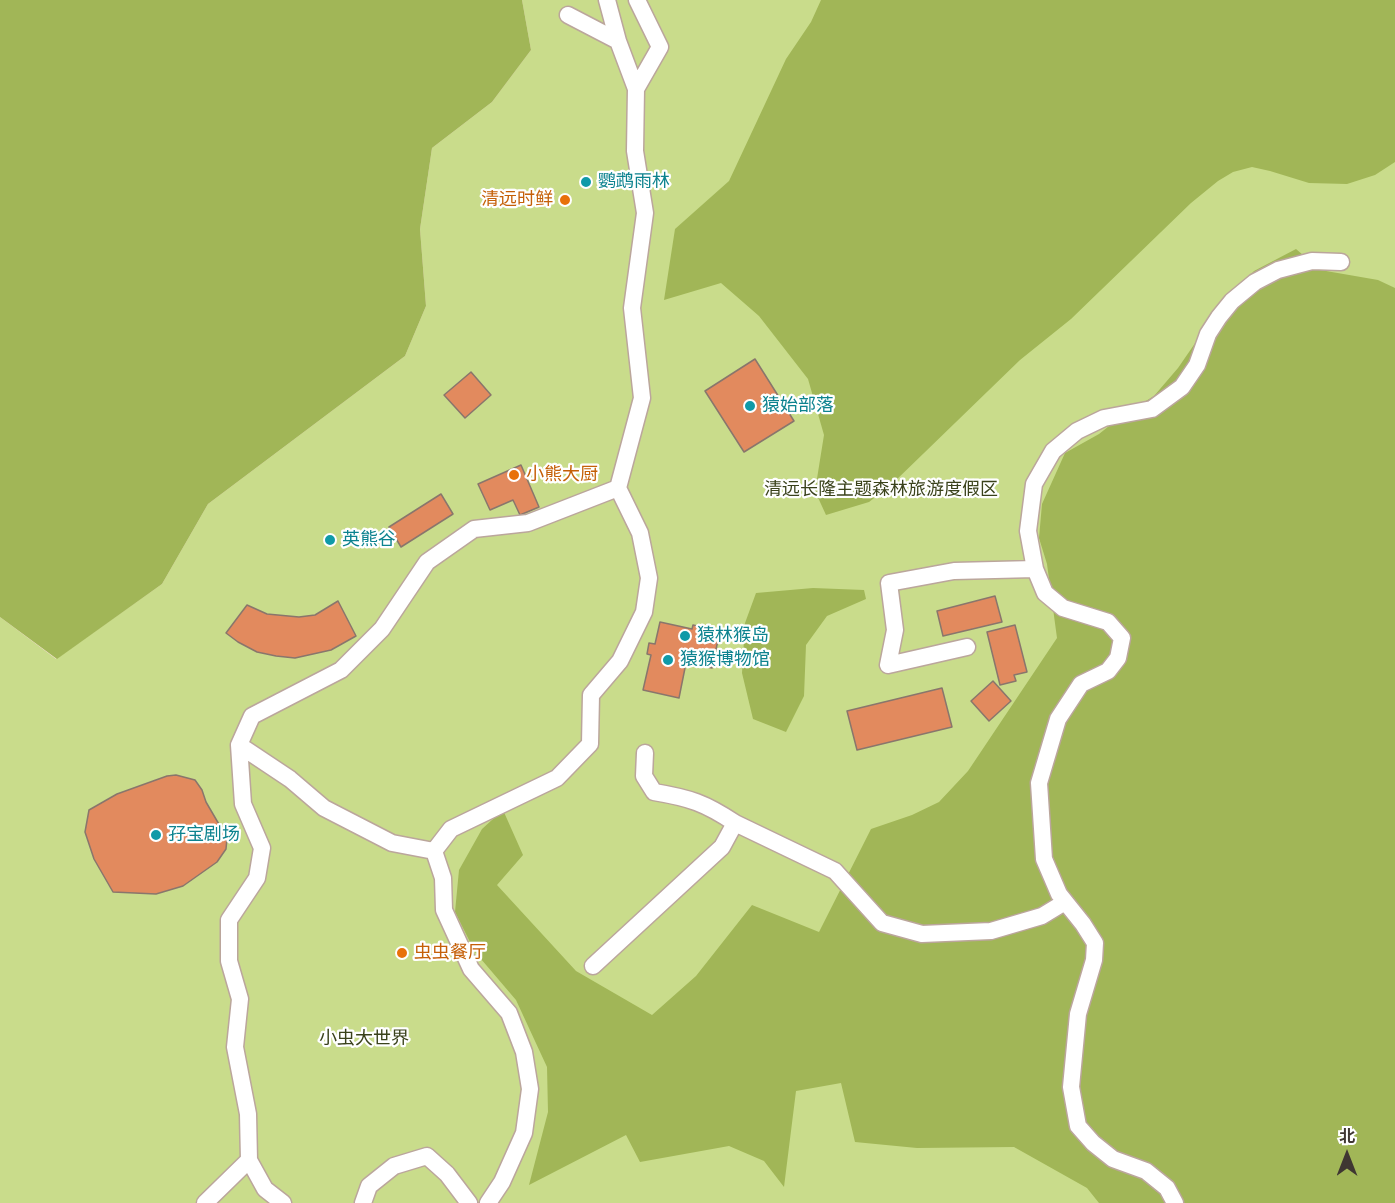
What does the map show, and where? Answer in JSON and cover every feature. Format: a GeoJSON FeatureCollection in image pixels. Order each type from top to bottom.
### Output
{"type":"FeatureCollection","features":[{"type":"Feature","properties":{"kind":"street"},"geometry":{"type":"LineString","coordinates":[[434,851],[451,829],[557,778],[590,744],[591,695],[620,661],[644,612],[649,578],[640,533],[618,488],[642,399],[632,308],[645,213],[635,151],[636,89],[618,41],[607,0]]}},
{"type":"Feature","properties":{"kind":"street"},"geometry":{"type":"LineString","coordinates":[[636,89],[660,47],[637,0]]}},
{"type":"Feature","properties":{"kind":"street"},"geometry":{"type":"LineString","coordinates":[[568,15],[618,41]]}},
{"type":"Feature","properties":{"kind":"street"},"geometry":{"type":"LineString","coordinates":[[1175,1203],[1167,1188],[1146,1171],[1113,1159],[1093,1143],[1078,1126],[1071,1087],[1078,1014],[1094,960],[1095,943],[1059,894],[1044,859],[1038,783],[1058,719],[1081,684],[1107,671],[1118,658],[1122,638],[1108,622],[1063,608],[1045,593],[1035,569],[1028,531],[1034,484],[1053,451],[1077,431],[1104,418],[1152,409],[1182,387],[1197,365],[1208,334],[1219,317],[1232,301],[1255,282],[1278,270],[1312,261],[1341,262]]}},
{"type":"Feature","properties":{"kind":"street"},"geometry":{"type":"LineString","coordinates":[[283,1203],[265,1189],[249,1160],[248,1114],[234,1047],[240,999],[229,961],[229,920],[257,878],[262,848],[243,804],[239,745],[252,716],[341,670],[382,629],[427,562],[474,529],[528,523],[618,488]]}},
{"type":"Feature","properties":{"kind":"street"},"geometry":{"type":"LineString","coordinates":[[967,647],[888,665],[895,630],[889,583],[954,571],[1035,569]]}},
{"type":"Feature","properties":{"kind":"street"},"geometry":{"type":"LineString","coordinates":[[239,745],[290,779],[324,808],[392,843],[434,851]]}},
{"type":"Feature","properties":{"kind":"street"},"geometry":{"type":"LineString","coordinates":[[645,753],[644,776],[654,792],[708,805],[735,823],[835,871],[882,923],[922,934],[991,931],[1042,916],[1065,902]]}},
{"type":"Feature","properties":{"kind":"street"},"geometry":{"type":"LineString","coordinates":[[593,966],[722,847],[735,823]]}},
{"type":"Feature","properties":{"kind":"street"},"geometry":{"type":"LineString","coordinates":[[434,851],[443,878],[444,910],[471,969],[510,1013],[524,1053],[530,1089],[524,1133],[502,1182],[488,1203]]}},
{"type":"Feature","properties":{"kind":"street"},"geometry":{"type":"LineString","coordinates":[[363,1203],[369,1186],[394,1166],[427,1156],[447,1174],[469,1203]]}},
{"type":"Feature","properties":{"kind":"street"},"geometry":{"type":"LineString","coordinates":[[205,1203],[249,1160]]}},
{"type":"Feature","properties":{"kind":"green space"},"geometry":{"type":"Polygon","coordinates":[[[0,0],[522,0],[531,50],[492,102],[432,148],[420,229],[426,306],[405,356],[208,504],[162,584],[57,659],[0,617],[0,0]]]}},
{"type":"Feature","properties":{"kind":"green space","name":"清远长隆主题森林旅游度假区"},"geometry":{"type":"Polygon","coordinates":[[[522,0],[1395,0],[1395,1203],[0,1203],[0,617],[56,659],[162,584],[208,504],[405,356],[426,306],[420,229],[432,148],[492,102],[531,50],[522,0]]]}},
{"type":"Feature","properties":{"kind":"green space"},"geometry":{"type":"Polygon","coordinates":[[[821,0],[1395,0],[1395,162],[1375,175],[1347,184],[1309,183],[1252,167],[1233,172],[1218,181],[1191,203],[1071,319],[1020,360],[892,484],[869,502],[826,515],[815,491],[824,435],[808,379],[759,316],[721,283],[664,300],[675,229],[729,181],[786,59],[811,22],[821,0]]]}},
{"type":"Feature","properties":{"kind":"green space"},"geometry":{"type":"Polygon","coordinates":[[[1296,249],[1303,255],[1303,267],[1378,280],[1395,288],[1395,1203],[1099,1203],[1087,1188],[1014,1147],[917,1148],[855,1142],[841,1083],[796,1091],[784,1187],[764,1161],[729,1146],[640,1162],[626,1135],[529,1185],[548,1112],[547,1067],[516,1000],[475,952],[455,912],[459,870],[482,829],[503,810],[523,855],[497,885],[576,971],[652,1015],[696,976],[752,905],[819,932],[871,829],[912,815],[939,802],[968,771],[1057,638],[1047,564],[1039,538],[1042,504],[1065,453],[1099,434],[1123,415],[1154,396],[1178,368],[1220,307],[1254,271],[1296,249]]]}},
{"type":"Feature","properties":{"kind":"green space"},"geometry":{"type":"Polygon","coordinates":[[[813,588],[864,590],[866,599],[827,616],[806,645],[804,696],[786,732],[753,719],[742,673],[745,623],[756,593],[813,588]]]}},
{"type":"Feature","properties":{"kind":"building","name":"猿始部落"},"geometry":{"type":"Polygon","coordinates":[[[755,359],[794,421],[744,452],[705,391],[755,359]]]}},
{"type":"Feature","properties":{"kind":"building"},"geometry":{"type":"Polygon","coordinates":[[[471,372],[491,395],[465,418],[444,395],[471,372]]]}},
{"type":"Feature","properties":{"kind":"building"},"geometry":{"type":"Polygon","coordinates":[[[521,465],[539,507],[520,515],[513,500],[490,510],[478,484],[521,465]]]}},
{"type":"Feature","properties":{"kind":"building"},"geometry":{"type":"Polygon","coordinates":[[[441,494],[453,514],[401,547],[389,527],[441,494]]]}},
{"type":"Feature","properties":{"kind":"building"},"geometry":{"type":"Polygon","coordinates":[[[995,596],[1002,622],[943,636],[937,611],[995,596]]]}},
{"type":"Feature","properties":{"kind":"building"},"geometry":{"type":"Polygon","coordinates":[[[338,601],[356,636],[331,650],[295,658],[276,656],[257,652],[226,633],[247,605],[267,614],[299,617],[315,615],[338,601]]]}},
{"type":"Feature","properties":{"kind":"building","name":"猿猴博物馆"},"geometry":{"type":"Polygon","coordinates":[[[660,622],[692,629],[693,625],[720,631],[712,668],[702,666],[702,662],[687,658],[679,698],[643,690],[651,655],[647,654],[649,643],[655,644],[660,622]]]}},
{"type":"Feature","properties":{"kind":"building"},"geometry":{"type":"Polygon","coordinates":[[[1015,625],[1027,672],[1014,675],[1016,681],[1000,685],[987,632],[1015,625]]]}},
{"type":"Feature","properties":{"kind":"building"},"geometry":{"type":"Polygon","coordinates":[[[993,681],[1011,701],[989,721],[971,701],[993,681]]]}},
{"type":"Feature","properties":{"kind":"building"},"geometry":{"type":"Polygon","coordinates":[[[942,688],[952,727],[857,750],[847,711],[942,688]]]}},
{"type":"Feature","properties":{"kind":"building","name":"孖宝剧场"},"geometry":{"type":"Polygon","coordinates":[[[176,775],[195,780],[202,790],[206,802],[227,838],[226,849],[217,862],[183,886],[156,894],[113,892],[94,859],[85,832],[89,810],[117,794],[167,776],[176,775]]]}},
{"type":"Feature","properties":{"kind":"place","name":"鹦鹉雨林"},"geometry":{"type":"Point","coordinates":[586,182]}},
{"type":"Feature","properties":{"kind":"place","name":"清远时鲜"},"geometry":{"type":"Point","coordinates":[565,200]}},
{"type":"Feature","properties":{"kind":"place","name":"猿始部落"},"geometry":{"type":"Point","coordinates":[750,406]}},
{"type":"Feature","properties":{"kind":"place","name":"小熊大厨"},"geometry":{"type":"Point","coordinates":[514,475]}},
{"type":"Feature","properties":{"kind":"place","name":"英熊谷"},"geometry":{"type":"Point","coordinates":[330,540]}},
{"type":"Feature","properties":{"kind":"place","name":"猿林猴岛"},"geometry":{"type":"Point","coordinates":[685,636]}},
{"type":"Feature","properties":{"kind":"place","name":"猿猴博物馆"},"geometry":{"type":"Point","coordinates":[668,660]}},
{"type":"Feature","properties":{"kind":"place","name":"孖宝剧场"},"geometry":{"type":"Point","coordinates":[156,835]}},
{"type":"Feature","properties":{"kind":"place","name":"虫虫餐厅"},"geometry":{"type":"Point","coordinates":[402,953]}},
{"type":"Feature","properties":{"kind":"park label","name":"小虫大世界"},"geometry":{"type":"Point","coordinates":[364,1039]}}]}
